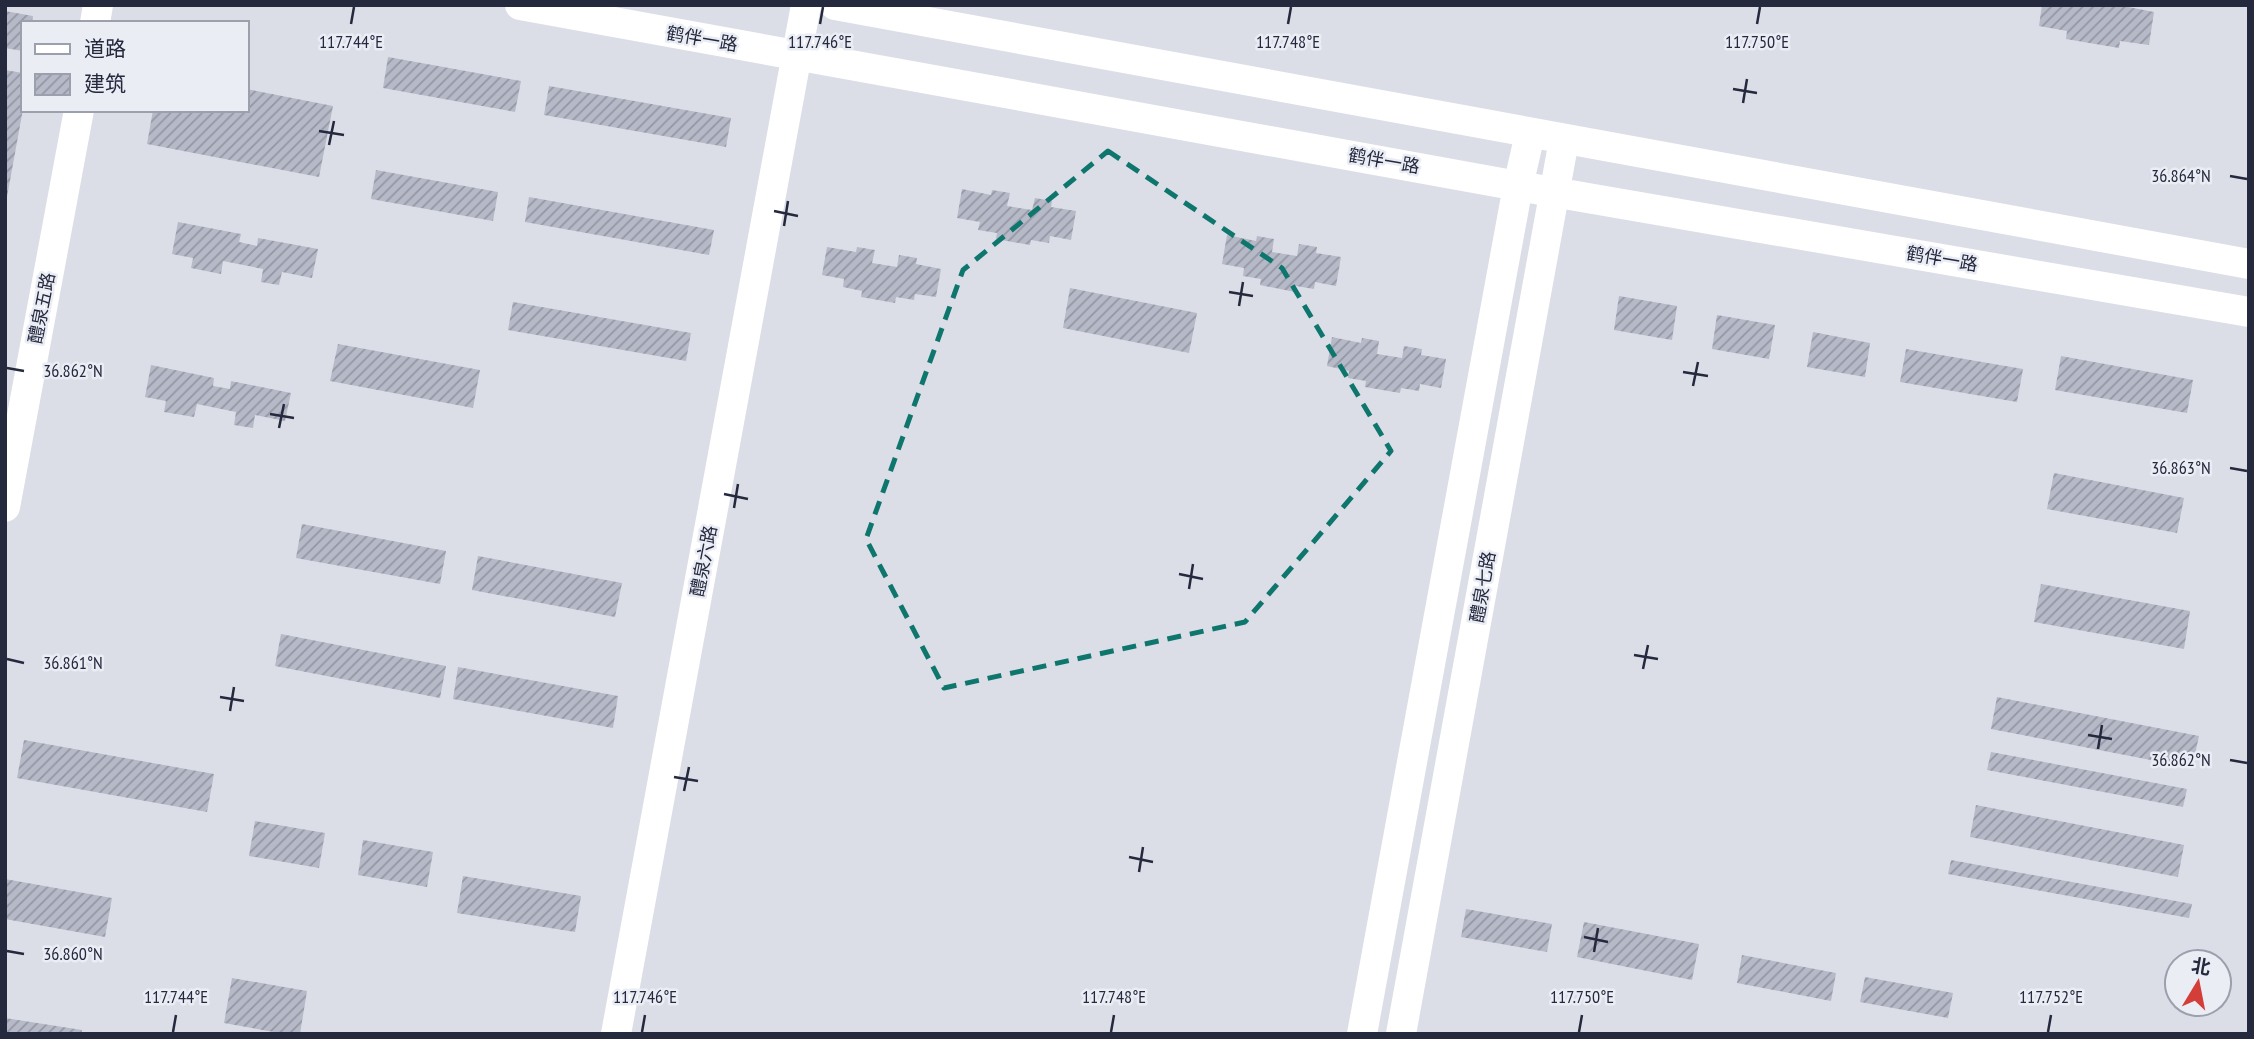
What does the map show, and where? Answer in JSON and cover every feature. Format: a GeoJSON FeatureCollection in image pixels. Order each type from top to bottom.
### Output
{"type":"FeatureCollection","features":[{"type":"Feature","properties":{"kind":"main road","name":"鹤伴一路"},"geometry":{"type":"LineString","coordinates":[[520,5],[1518,186],[2249,312]]}},
{"type":"Feature","properties":{"kind":"main road","name":"醴泉六路"},"geometry":{"type":"LineString","coordinates":[[616,1034],[806,5]]}},
{"type":"Feature","properties":{"kind":"main road"},"geometry":{"type":"LineString","coordinates":[[835,5],[2249,264]]}},
{"type":"Feature","properties":{"kind":"main road","name":"醴泉五路"},"geometry":{"type":"LineString","coordinates":[[5,506],[79,112]]}},
{"type":"Feature","properties":{"kind":"main road"},"geometry":{"type":"LineString","coordinates":[[1362,1034],[1518,186],[1530,134]]}},
{"type":"Feature","properties":{"kind":"main road","name":"醴泉七路"},"geometry":{"type":"LineString","coordinates":[[1402,1034],[1564,140]]}},
{"type":"Feature","properties":{"kind":"highlighted area"},"geometry":{"type":"Polygon","coordinates":[[[1108,151],[1282,268],[1391,451],[1245,622],[944,688],[866,539],[963,270],[1108,151]]]}},
{"type":"Feature","properties":{"kind":"building"},"geometry":{"type":"Polygon","coordinates":[[[2042,5],[2118,5],[2154,12],[2149,45],[2120,41],[2119,48],[2066,39],[2067,31],[2039,26],[2042,5]]]}},
{"type":"Feature","properties":{"kind":"building"},"geometry":{"type":"Polygon","coordinates":[[[5,11],[33,16],[32,21],[21,21],[21,51],[5,48],[5,11]]]}},
{"type":"Feature","properties":{"kind":"building"},"geometry":{"type":"Polygon","coordinates":[[[388,57],[521,81],[515,112],[383,88],[388,57]]]}},
{"type":"Feature","properties":{"kind":"building"},"geometry":{"type":"Polygon","coordinates":[[[5,70],[21,73],[22,112],[7,197],[5,70]]]}},
{"type":"Feature","properties":{"kind":"building"},"geometry":{"type":"Polygon","coordinates":[[[549,86],[731,118],[726,147],[544,115],[549,86]]]}},
{"type":"Feature","properties":{"kind":"building"},"geometry":{"type":"Polygon","coordinates":[[[248,89],[333,106],[319,177],[147,144],[153,112],[248,112],[248,89]]]}},
{"type":"Feature","properties":{"kind":"building"},"geometry":{"type":"Polygon","coordinates":[[[376,170],[498,192],[493,221],[371,199],[376,170]]]}},
{"type":"Feature","properties":{"kind":"building"},"geometry":{"type":"Polygon","coordinates":[[[962,189],[991,195],[992,190],[1010,193],[1007,206],[1032,210],[1035,198],[1052,201],[1051,207],[1076,211],[1071,240],[1050,236],[1049,243],[1031,240],[1030,245],[996,239],[997,233],[978,230],[980,222],[957,218],[962,189]]]}},
{"type":"Feature","properties":{"kind":"building"},"geometry":{"type":"Polygon","coordinates":[[[529,197],[714,230],[709,255],[525,222],[529,197]]]}},
{"type":"Feature","properties":{"kind":"building"},"geometry":{"type":"Polygon","coordinates":[[[178,222],[241,234],[239,242],[257,246],[258,238],[318,249],[312,278],[282,272],[279,285],[261,282],[263,269],[223,261],[221,274],[191,268],[193,258],[172,254],[178,222]]]}},
{"type":"Feature","properties":{"kind":"building"},"geometry":{"type":"Polygon","coordinates":[[[1227,235],[1256,241],[1257,236],[1274,239],[1272,252],[1297,256],[1299,244],[1317,247],[1316,253],[1341,257],[1336,286],[1315,282],[1314,289],[1296,286],[1295,292],[1260,285],[1261,279],[1243,276],[1244,268],[1222,264],[1227,235]]]}},
{"type":"Feature","properties":{"kind":"building"},"geometry":{"type":"Polygon","coordinates":[[[827,247],[856,252],[857,247],[875,250],[872,263],[897,267],[899,255],[917,258],[916,264],[941,269],[936,297],[915,294],[914,300],[896,297],[895,303],[861,297],[862,291],[843,287],[844,279],[822,275],[827,247]]]}},
{"type":"Feature","properties":{"kind":"building"},"geometry":{"type":"Polygon","coordinates":[[[1070,288],[1197,313],[1189,353],[1063,328],[1070,288]]]}},
{"type":"Feature","properties":{"kind":"building"},"geometry":{"type":"Polygon","coordinates":[[[1619,296],[1677,306],[1672,340],[1614,330],[1619,296]]]}},
{"type":"Feature","properties":{"kind":"building"},"geometry":{"type":"Polygon","coordinates":[[[513,302],[691,333],[686,361],[508,330],[513,302]]]}},
{"type":"Feature","properties":{"kind":"building"},"geometry":{"type":"Polygon","coordinates":[[[1717,315],[1775,325],[1769,359],[1712,349],[1717,315]]]}},
{"type":"Feature","properties":{"kind":"building"},"geometry":{"type":"Polygon","coordinates":[[[1813,332],[1870,343],[1865,377],[1807,367],[1813,332]]]}},
{"type":"Feature","properties":{"kind":"building"},"geometry":{"type":"Polygon","coordinates":[[[1332,337],[1361,343],[1362,338],[1379,341],[1377,354],[1402,358],[1404,346],[1422,349],[1421,355],[1446,359],[1441,388],[1420,384],[1419,391],[1401,388],[1400,393],[1365,387],[1366,381],[1348,378],[1349,371],[1327,366],[1332,337]]]}},
{"type":"Feature","properties":{"kind":"building"},"geometry":{"type":"Polygon","coordinates":[[[338,344],[480,370],[473,408],[330,381],[338,344]]]}},
{"type":"Feature","properties":{"kind":"building"},"geometry":{"type":"Polygon","coordinates":[[[1906,349],[2023,369],[2017,402],[1900,382],[1906,349]]]}},
{"type":"Feature","properties":{"kind":"building"},"geometry":{"type":"Polygon","coordinates":[[[2061,356],[2193,380],[2187,413],[2055,390],[2061,356]]]}},
{"type":"Feature","properties":{"kind":"building"},"geometry":{"type":"Polygon","coordinates":[[[151,365],[214,378],[213,386],[230,389],[231,381],[291,393],[285,421],[255,415],[253,428],[234,425],[236,412],[197,404],[194,417],[164,412],[166,401],[145,397],[151,365]]]}},
{"type":"Feature","properties":{"kind":"building"},"geometry":{"type":"Polygon","coordinates":[[[2054,473],[2184,498],[2177,533],[2047,509],[2054,473]]]}},
{"type":"Feature","properties":{"kind":"building"},"geometry":{"type":"Polygon","coordinates":[[[302,524],[446,551],[440,584],[296,558],[302,524]]]}},
{"type":"Feature","properties":{"kind":"building"},"geometry":{"type":"Polygon","coordinates":[[[478,556],[622,583],[615,617],[472,590],[478,556]]]}},
{"type":"Feature","properties":{"kind":"building"},"geometry":{"type":"Polygon","coordinates":[[[2041,584],[2190,611],[2184,649],[2034,622],[2041,584]]]}},
{"type":"Feature","properties":{"kind":"building"},"geometry":{"type":"Polygon","coordinates":[[[281,634],[446,666],[440,698],[275,666],[281,634]]]}},
{"type":"Feature","properties":{"kind":"building"},"geometry":{"type":"Polygon","coordinates":[[[458,667],[618,696],[613,728],[453,699],[458,667]]]}},
{"type":"Feature","properties":{"kind":"building"},"geometry":{"type":"Polygon","coordinates":[[[1997,697],[2199,736],[2192,768],[1991,729],[1997,697]]]}},
{"type":"Feature","properties":{"kind":"building"},"geometry":{"type":"Polygon","coordinates":[[[24,740],[214,774],[207,812],[17,778],[24,740]]]}},
{"type":"Feature","properties":{"kind":"building"},"geometry":{"type":"Polygon","coordinates":[[[1991,752],[2187,789],[2183,807],[1987,770],[1991,752]]]}},
{"type":"Feature","properties":{"kind":"building"},"geometry":{"type":"Polygon","coordinates":[[[1976,805],[2184,845],[2178,877],[1970,837],[1976,805]]]}},
{"type":"Feature","properties":{"kind":"building"},"geometry":{"type":"Polygon","coordinates":[[[255,821],[325,833],[319,868],[249,856],[255,821]]]}},
{"type":"Feature","properties":{"kind":"building"},"geometry":{"type":"Polygon","coordinates":[[[363,840],[433,852],[427,887],[358,875],[363,840]]]}},
{"type":"Feature","properties":{"kind":"building"},"geometry":{"type":"Polygon","coordinates":[[[1951,860],[2192,904],[2189,918],[1948,874],[1951,860]]]}},
{"type":"Feature","properties":{"kind":"building"},"geometry":{"type":"Polygon","coordinates":[[[463,876],[581,896],[575,932],[457,913],[463,876]]]}},
{"type":"Feature","properties":{"kind":"building"},"geometry":{"type":"Polygon","coordinates":[[[5,879],[112,898],[105,937],[5,919],[5,879]]]}},
{"type":"Feature","properties":{"kind":"building"},"geometry":{"type":"Polygon","coordinates":[[[1466,909],[1552,924],[1547,952],[1461,937],[1466,909]]]}},
{"type":"Feature","properties":{"kind":"building"},"geometry":{"type":"Polygon","coordinates":[[[1584,922],[1699,944],[1692,980],[1577,957],[1584,922]]]}},
{"type":"Feature","properties":{"kind":"building"},"geometry":{"type":"Polygon","coordinates":[[[1742,955],[1836,973],[1831,1001],[1737,983],[1742,955]]]}},
{"type":"Feature","properties":{"kind":"building"},"geometry":{"type":"Polygon","coordinates":[[[1865,977],[1953,993],[1948,1018],[1860,1002],[1865,977]]]}},
{"type":"Feature","properties":{"kind":"building"},"geometry":{"type":"Polygon","coordinates":[[[232,978],[307,991],[300,1034],[285,1034],[224,1023],[232,978]]]}},
{"type":"Feature","properties":{"kind":"building"},"geometry":{"type":"Polygon","coordinates":[[[5,1018],[82,1030],[81,1034],[5,1034],[5,1018]]]}}]}
